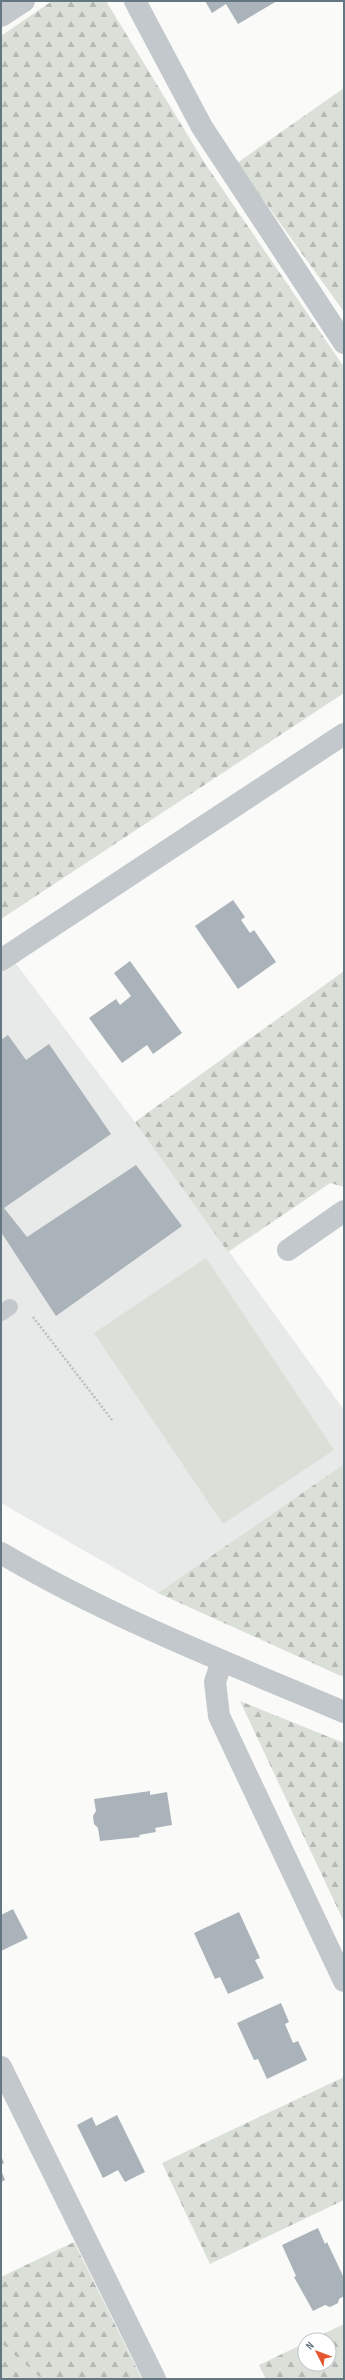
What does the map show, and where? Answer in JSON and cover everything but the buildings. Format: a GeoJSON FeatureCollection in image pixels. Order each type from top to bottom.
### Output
{"type":"FeatureCollection","features":[{"type":"Feature","properties":{"kind":"street"},"geometry":{"type":"LineString","coordinates":[[1,16],[24,1]]}},
{"type":"Feature","properties":{"kind":"street"},"geometry":{"type":"LineString","coordinates":[[135,1],[202,127],[344,343]]}},
{"type":"Feature","properties":{"kind":"street"},"geometry":{"type":"LineString","coordinates":[[1,960],[344,734]]}},
{"type":"Feature","properties":{"kind":"street"},"geometry":{"type":"LineString","coordinates":[[288,1250],[344,1211]]}},
{"type":"Feature","properties":{"kind":"street"},"geometry":{"type":"LineString","coordinates":[[1,1553],[72,1593],[222,1661],[344,1712]]}},
{"type":"Feature","properties":{"kind":"street"},"geometry":{"type":"LineString","coordinates":[[222,1661],[215,1682],[219,1716],[344,1981]]}},
{"type":"Feature","properties":{"kind":"street"},"geometry":{"type":"LineString","coordinates":[[1,2067],[155,2379]]}},
{"type":"Feature","properties":{"kind":"path"},"geometry":{"type":"LineString","coordinates":[[6,1310],[20,1301],[112,1420]]}},
{"type":"Feature","properties":{"kind":"shaded area"},"geometry":{"type":"Polygon","coordinates":[[[14,961],[135,1122],[344,1410],[344,1464],[158,1593],[1,1503],[1,971],[14,961]]]}},
{"type":"Feature","properties":{"kind":"green space"},"geometry":{"type":"Polygon","coordinates":[[[52,1],[106,1],[204,162],[344,367],[344,693],[1,919],[1,36],[52,1]]]}},
{"type":"Feature","properties":{"kind":"green space"},"geometry":{"type":"Polygon","coordinates":[[[344,88],[344,312],[237,163],[344,88]]]}},
{"type":"Feature","properties":{"kind":"green space"},"geometry":{"type":"Polygon","coordinates":[[[344,971],[344,1187],[330,1183],[228,1252],[135,1122],[344,971]]]}},
{"type":"Feature","properties":{"kind":"green space"},"geometry":{"type":"Polygon","coordinates":[[[206,1258],[334,1450],[223,1524],[94,1333],[206,1258]]]}},
{"type":"Feature","properties":{"kind":"green space"},"geometry":{"type":"Polygon","coordinates":[[[344,1464],[344,1675],[341,1676],[158,1593],[344,1464]]]}},
{"type":"Feature","properties":{"kind":"green space"},"geometry":{"type":"Polygon","coordinates":[[[240,1701],[344,1743],[344,1922],[240,1701]]]}},
{"type":"Feature","properties":{"kind":"green space"},"geometry":{"type":"Polygon","coordinates":[[[344,2077],[344,2200],[210,2264],[162,2163],[344,2077]]]}},
{"type":"Feature","properties":{"kind":"green space"},"geometry":{"type":"Polygon","coordinates":[[[74,2242],[142,2379],[42,2379],[1,2343],[1,2277],[74,2242]]]}},
{"type":"Feature","properties":{"kind":"green space"},"geometry":{"type":"Polygon","coordinates":[[[344,2324],[344,2379],[266,2379],[259,2365],[297,2347],[297,2372],[337,2372],[337,2332],[328,2332],[344,2324]]]}},
{"type":"Feature","properties":{"kind":"green space"},"geometry":{"type":"Polygon","coordinates":[[[1,2343],[42,2379],[24,2379],[1,2358],[1,2343]]]}},
{"type":"Feature","properties":{"kind":"green space"},"geometry":{"type":"Polygon","coordinates":[[[1,2358],[24,2379],[1,2379],[1,2358]]]}}]}
